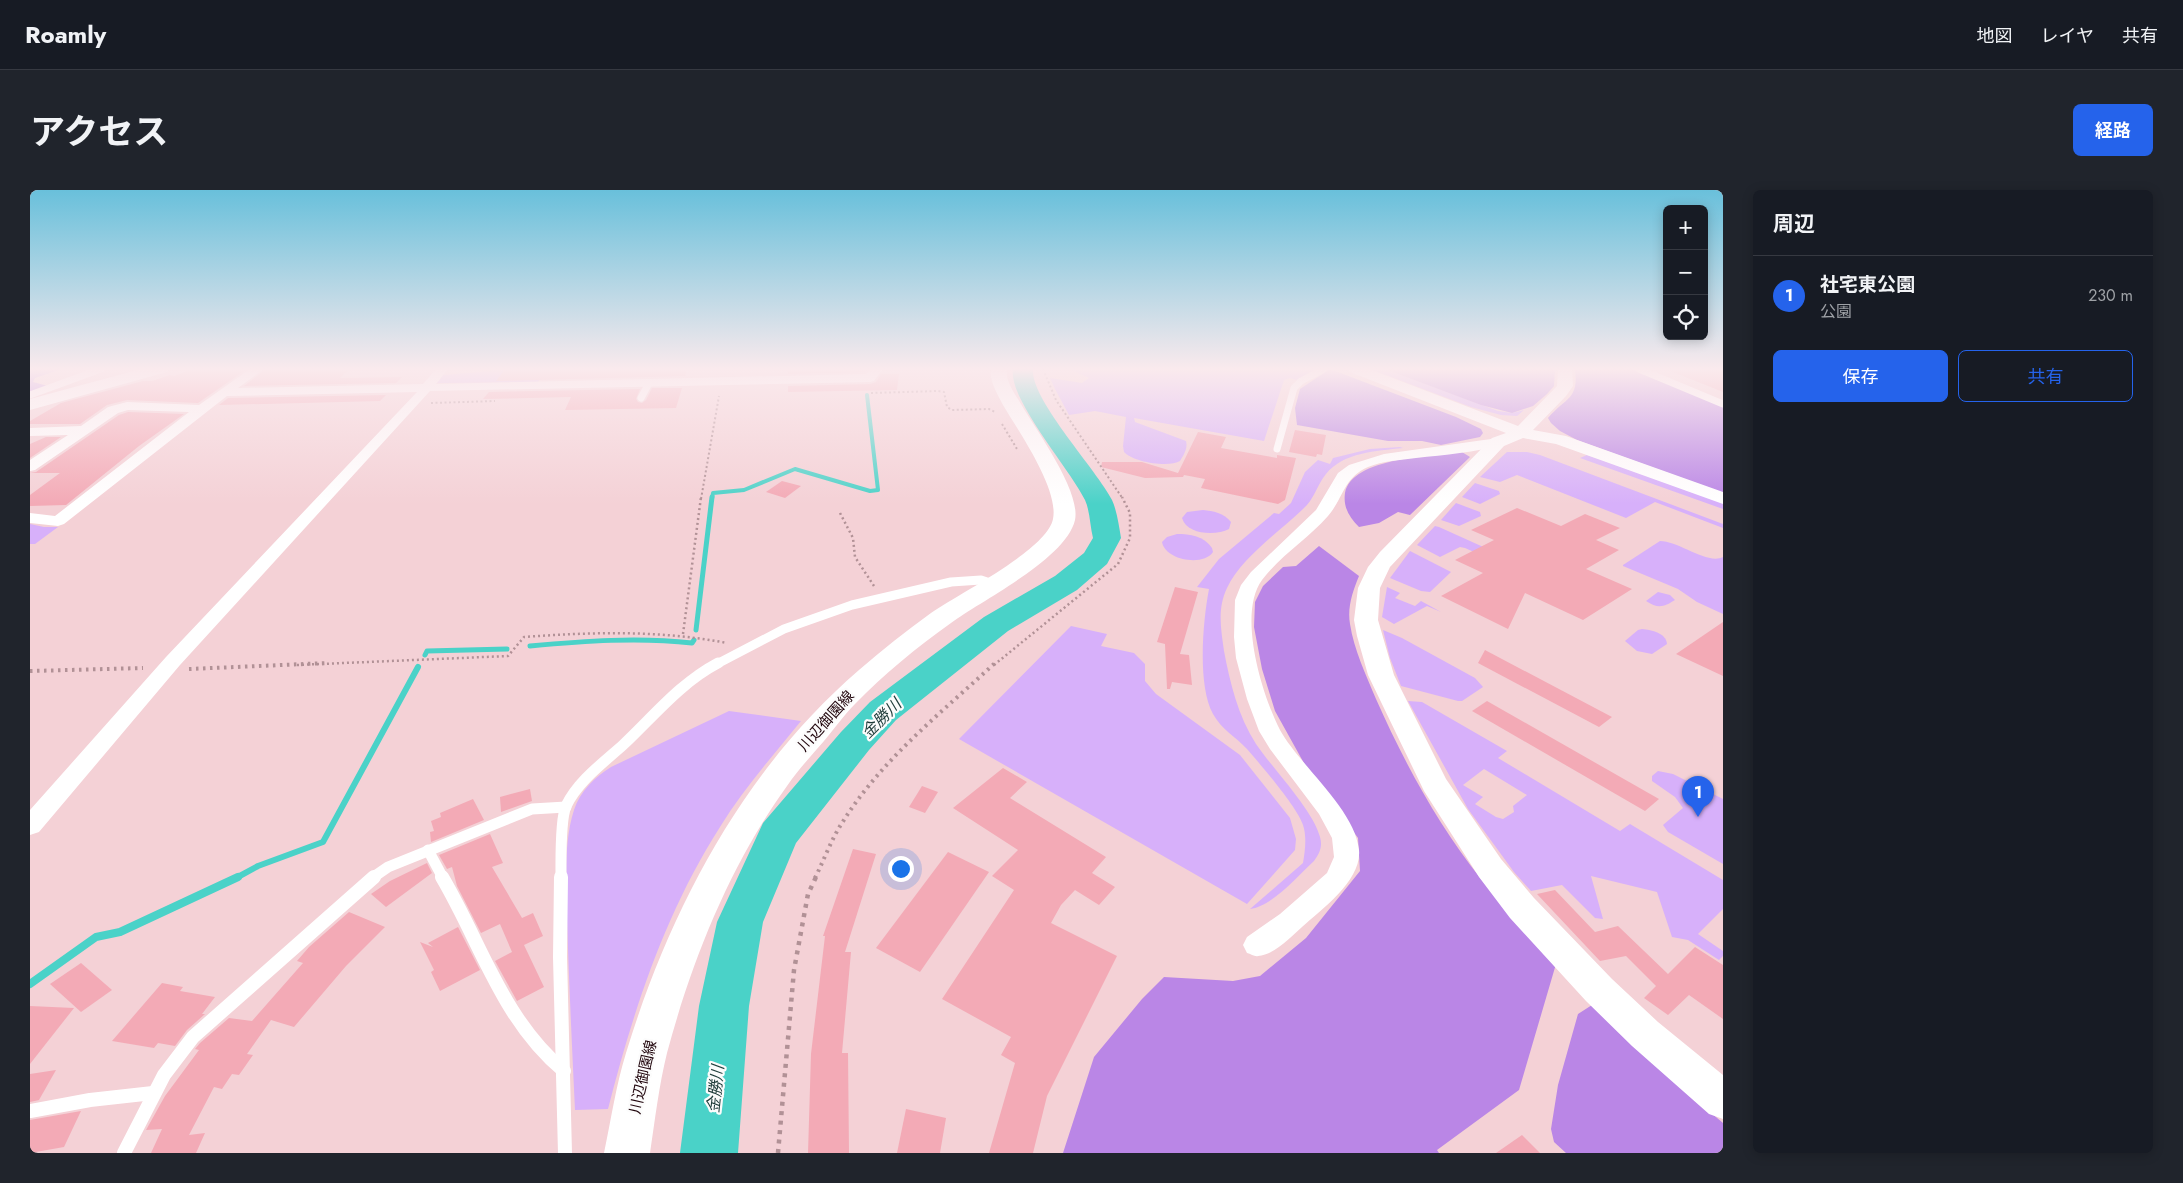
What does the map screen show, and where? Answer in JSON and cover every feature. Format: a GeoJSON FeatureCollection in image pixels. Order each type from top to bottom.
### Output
{"type":"FeatureCollection","features":[{"type":"Feature","properties":{"kind":"main road","name":"川辺御園線"},"geometry":{"type":"LineString","coordinates":[[627,1153],[646,1055],[678,957],[710,885],[745,823],[776,777],[844,698],[886,661],[941,618],[1025,564],[1054,539],[1064,521],[1065,502],[1056,480],[1017,414]]}},
{"type":"Feature","properties":{"kind":"street"},"geometry":{"type":"LineString","coordinates":[[34,461],[106,414]]}},
{"type":"Feature","properties":{"kind":"street"},"geometry":{"type":"LineString","coordinates":[[30,518],[58,521],[196,414]]}},
{"type":"Feature","properties":{"kind":"street"},"geometry":{"type":"LineString","coordinates":[[30,826],[166,668],[403,414]]}},
{"type":"Feature","properties":{"kind":"street"},"geometry":{"type":"LineString","coordinates":[[1457,414],[1510,437],[1723,514]]}},
{"type":"Feature","properties":{"kind":"street"},"geometry":{"type":"LineString","coordinates":[[1535,414],[1397,545],[1373,577],[1367,600],[1366,620],[1379,668],[1397,710],[1434,784],[1458,823],[1501,881],[1528,914],[1599,990],[1645,1034],[1723,1100]]}},
{"type":"Feature","properties":{"kind":"street"},"geometry":{"type":"LineString","coordinates":[[30,432],[83,430]]}},
{"type":"Feature","properties":{"kind":"street"},"geometry":{"type":"LineString","coordinates":[[1257,945],[1273,936],[1337,879],[1346,862],[1348,847],[1343,832],[1332,815],[1293,766],[1270,732],[1259,706],[1241,630],[1243,606],[1249,587],[1259,573],[1324,511],[1342,479],[1352,468],[1376,460],[1510,437],[1560,440],[1723,498]]}},
{"type":"Feature","properties":{"kind":"lane"},"geometry":{"type":"LineString","coordinates":[[1277,449],[1287,414]]}},
{"type":"Feature","properties":{"kind":"lane"},"geometry":{"type":"LineString","coordinates":[[565,1153],[560,899],[561,849],[566,807],[586,778],[624,744],[670,698],[705,670],[784,629],[852,606],[951,582],[981,580],[993,584]]}},
{"type":"Feature","properties":{"kind":"lane"},"geometry":{"type":"LineString","coordinates":[[124,1153],[153,1093],[182,1050],[209,1022],[297,948],[370,878],[388,867],[532,809],[566,807]]}},
{"type":"Feature","properties":{"kind":"lane"},"geometry":{"type":"LineString","coordinates":[[428,850],[452,892],[506,1004],[547,1059],[564,1071]]}},
{"type":"Feature","properties":{"kind":"lane"},"geometry":{"type":"LineString","coordinates":[[30,1111],[90,1100],[153,1093]]}},
{"type":"Feature","properties":{"kind":"path"},"geometry":{"type":"LineString","coordinates":[[683,634],[697,521],[716,414]]}},
{"type":"Feature","properties":{"kind":"path"},"geometry":{"type":"LineString","coordinates":[[778,1153],[794,970],[808,894],[841,824],[872,782],[918,733],[1003,656],[1082,595],[1118,564],[1130,538],[1130,514],[1118,489],[1065,414]]}},
{"type":"Feature","properties":{"kind":"path"},"geometry":{"type":"LineString","coordinates":[[840,513],[853,538],[855,557],[870,581],[884,598]]}},
{"type":"Feature","properties":{"kind":"path"},"geometry":{"type":"LineString","coordinates":[[30,671],[508,656],[524,637],[627,630],[683,634],[733,644],[743,650]]}},
{"type":"Feature","properties":{"kind":"shaded area"},"geometry":{"type":"Polygon","coordinates":[[[1110,414],[1273,414],[1264,441],[1134,418],[1135,422],[1186,441],[1186,449],[1180,461],[1168,464],[1151,463],[1135,459],[1124,452],[1126,417],[1110,414]]]}},
{"type":"Feature","properties":{"kind":"shaded area"},"geometry":{"type":"Polygon","coordinates":[[[1296,414],[1448,414],[1481,429],[1483,433],[1480,437],[1441,445],[1422,441],[1388,441],[1297,425],[1296,414]]]}},
{"type":"Feature","properties":{"kind":"shaded area"},"geometry":{"type":"Polygon","coordinates":[[[1497,414],[1519,414],[1517,416],[1497,414]]]}},
{"type":"Feature","properties":{"kind":"shaded area"},"geometry":{"type":"Polygon","coordinates":[[[1551,414],[1723,414],[1723,493],[1577,440],[1560,431],[1548,418],[1551,414]]]}},
{"type":"Feature","properties":{"kind":"shaded area"},"geometry":{"type":"Polygon","coordinates":[[[1403,448],[1361,454],[1342,461],[1333,467],[1323,478],[1307,505],[1241,566],[1233,577],[1224,596],[1221,619],[1224,651],[1229,675],[1244,722],[1263,754],[1301,802],[1316,826],[1321,841],[1320,850],[1314,861],[1267,903],[1250,909],[1303,863],[1305,834],[1300,817],[1278,786],[1247,749],[1225,729],[1213,714],[1208,702],[1203,670],[1203,635],[1209,589],[1197,587],[1219,559],[1274,513],[1279,514],[1291,503],[1305,472],[1318,460],[1330,464],[1333,458],[1370,449],[1403,448]]]}},
{"type":"Feature","properties":{"kind":"shaded area"},"geometry":{"type":"Polygon","coordinates":[[[1462,452],[1470,457],[1410,515],[1398,512],[1379,523],[1359,527],[1350,516],[1345,503],[1345,493],[1351,481],[1362,472],[1396,460],[1462,452]]]}},
{"type":"Feature","properties":{"kind":"shaded area"},"geometry":{"type":"Polygon","coordinates":[[[1507,452],[1527,452],[1540,455],[1723,524],[1723,528],[1655,502],[1626,518],[1517,475],[1500,482],[1480,477],[1507,452]]]}},
{"type":"Feature","properties":{"kind":"shaded area"},"geometry":{"type":"Polygon","coordinates":[[[1587,455],[1723,501],[1723,509],[1580,458],[1587,455]]]}},
{"type":"Feature","properties":{"kind":"shaded area"},"geometry":{"type":"Polygon","coordinates":[[[1475,483],[1499,491],[1500,494],[1480,504],[1462,497],[1475,483]]]}},
{"type":"Feature","properties":{"kind":"shaded area"},"geometry":{"type":"Polygon","coordinates":[[[1456,503],[1480,512],[1481,516],[1459,526],[1441,520],[1456,503]]]}},
{"type":"Feature","properties":{"kind":"shaded area"},"geometry":{"type":"Polygon","coordinates":[[[1203,510],[1225,516],[1231,522],[1229,529],[1210,533],[1196,531],[1185,524],[1182,518],[1187,512],[1203,510]]]}},
{"type":"Feature","properties":{"kind":"shaded area"},"geometry":{"type":"Polygon","coordinates":[[[30,524],[58,527],[35,544],[30,544],[30,524]]]}},
{"type":"Feature","properties":{"kind":"shaded area"},"geometry":{"type":"Polygon","coordinates":[[[1435,526],[1521,564],[1512,569],[1460,547],[1440,557],[1417,545],[1435,526]]]}},
{"type":"Feature","properties":{"kind":"shaded area"},"geometry":{"type":"Polygon","coordinates":[[[1177,534],[1201,538],[1209,544],[1213,552],[1208,557],[1201,559],[1193,560],[1177,557],[1165,548],[1162,542],[1167,537],[1177,534]]]}},
{"type":"Feature","properties":{"kind":"shaded area"},"geometry":{"type":"Polygon","coordinates":[[[1660,541],[1668,542],[1709,558],[1723,557],[1723,614],[1697,602],[1678,589],[1623,566],[1660,541]]]}},
{"type":"Feature","properties":{"kind":"shaded area"},"geometry":{"type":"Polygon","coordinates":[[[1319,546],[1359,576],[1349,611],[1354,643],[1364,672],[1387,723],[1436,815],[1481,879],[1556,964],[1519,1090],[1437,1150],[1439,1153],[1063,1153],[1094,1057],[1142,999],[1164,977],[1233,981],[1260,976],[1306,938],[1360,871],[1358,838],[1305,765],[1275,711],[1262,669],[1254,627],[1255,602],[1263,586],[1283,567],[1296,566],[1319,546]]]}},
{"type":"Feature","properties":{"kind":"shaded area"},"geometry":{"type":"Polygon","coordinates":[[[1410,551],[1451,572],[1430,592],[1421,591],[1390,578],[1410,551]]]}},
{"type":"Feature","properties":{"kind":"shaded area"},"geometry":{"type":"Polygon","coordinates":[[[1387,587],[1400,593],[1395,598],[1415,606],[1421,601],[1441,612],[1427,606],[1394,624],[1382,617],[1387,587]]]}},
{"type":"Feature","properties":{"kind":"shaded area"},"geometry":{"type":"Polygon","coordinates":[[[1658,592],[1670,595],[1675,600],[1661,606],[1646,601],[1658,592]]]}},
{"type":"Feature","properties":{"kind":"shaded area"},"geometry":{"type":"Polygon","coordinates":[[[1071,626],[1107,634],[1101,646],[1134,653],[1145,664],[1145,681],[1156,694],[1240,755],[1290,818],[1296,839],[1295,850],[1247,904],[959,739],[1071,626]]]}},
{"type":"Feature","properties":{"kind":"shaded area"},"geometry":{"type":"Polygon","coordinates":[[[1642,629],[1654,631],[1661,635],[1667,644],[1652,654],[1637,651],[1625,641],[1642,629]]]}},
{"type":"Feature","properties":{"kind":"shaded area"},"geometry":{"type":"Polygon","coordinates":[[[1383,630],[1402,638],[1475,678],[1483,687],[1462,701],[1458,701],[1401,686],[1390,658],[1383,630]]]}},
{"type":"Feature","properties":{"kind":"shaded area"},"geometry":{"type":"Polygon","coordinates":[[[1408,701],[1422,702],[1507,751],[1498,758],[1620,831],[1630,824],[1723,880],[1723,909],[1698,934],[1723,951],[1723,956],[1719,960],[1688,940],[1672,937],[1657,892],[1591,876],[1603,919],[1595,918],[1562,885],[1531,891],[1514,872],[1468,809],[1408,701]],[[1484,769],[1463,785],[1483,797],[1475,804],[1496,817],[1503,819],[1514,812],[1513,806],[1527,795],[1484,769]]]}},
{"type":"Feature","properties":{"kind":"shaded area"},"geometry":{"type":"Polygon","coordinates":[[[729,711],[801,721],[738,799],[700,860],[683,894],[667,928],[640,999],[608,1109],[575,1110],[566,864],[568,836],[574,810],[580,797],[589,785],[611,767],[729,711]]]}},
{"type":"Feature","properties":{"kind":"shaded area"},"geometry":{"type":"Polygon","coordinates":[[[1658,771],[1673,774],[1723,799],[1723,864],[1668,832],[1663,825],[1683,808],[1675,797],[1652,781],[1652,776],[1658,771]]]}},
{"type":"Feature","properties":{"kind":"shaded area"},"geometry":{"type":"Polygon","coordinates":[[[1592,1005],[1656,1066],[1723,1123],[1723,1153],[1566,1153],[1554,1142],[1551,1129],[1558,1085],[1578,1014],[1592,1005]]]}},
{"type":"Feature","properties":{"kind":"building"},"geometry":{"type":"Polygon","coordinates":[[[42,414],[94,414],[80,424],[30,424],[30,421],[42,414]]]}},
{"type":"Feature","properties":{"kind":"building"},"geometry":{"type":"Polygon","coordinates":[[[184,414],[139,446],[66,505],[30,506],[30,495],[60,473],[30,473],[36,472],[119,415],[184,414]]]}},
{"type":"Feature","properties":{"kind":"building"},"geometry":{"type":"Polygon","coordinates":[[[1295,430],[1326,435],[1322,455],[1317,454],[1316,457],[1289,452],[1295,430]]]}},
{"type":"Feature","properties":{"kind":"building"},"geometry":{"type":"Polygon","coordinates":[[[1198,432],[1226,437],[1221,448],[1277,458],[1277,455],[1296,458],[1285,500],[1278,504],[1201,488],[1205,479],[1184,475],[1183,477],[1145,478],[1101,467],[1102,462],[1142,462],[1178,473],[1198,432]]]}},
{"type":"Feature","properties":{"kind":"building"},"geometry":{"type":"Polygon","coordinates":[[[46,437],[61,437],[30,458],[30,444],[46,437]]]}},
{"type":"Feature","properties":{"kind":"building"},"geometry":{"type":"Polygon","coordinates":[[[782,481],[801,486],[785,498],[766,492],[782,481]]]}},
{"type":"Feature","properties":{"kind":"building"},"geometry":{"type":"Polygon","coordinates":[[[1517,508],[1561,526],[1585,514],[1620,528],[1596,540],[1619,550],[1586,569],[1632,589],[1583,620],[1525,593],[1508,629],[1441,596],[1483,573],[1455,560],[1494,540],[1471,530],[1517,508]]]}},
{"type":"Feature","properties":{"kind":"building"},"geometry":{"type":"Polygon","coordinates":[[[1175,587],[1198,592],[1180,654],[1189,655],[1192,685],[1172,682],[1170,689],[1167,689],[1165,644],[1157,642],[1175,587]]]}},
{"type":"Feature","properties":{"kind":"building"},"geometry":{"type":"Polygon","coordinates":[[[1723,622],[1723,676],[1676,654],[1723,622]]]}},
{"type":"Feature","properties":{"kind":"building"},"geometry":{"type":"Polygon","coordinates":[[[1485,650],[1612,717],[1599,727],[1478,663],[1485,650]]]}},
{"type":"Feature","properties":{"kind":"building"},"geometry":{"type":"Polygon","coordinates":[[[1487,701],[1659,799],[1645,811],[1472,711],[1487,701]]]}},
{"type":"Feature","properties":{"kind":"building"},"geometry":{"type":"Polygon","coordinates":[[[1003,768],[1027,782],[1010,798],[1106,857],[1092,873],[1115,887],[1099,905],[1075,890],[1061,905],[1051,923],[1117,956],[1047,1096],[1033,1153],[989,1153],[1015,1063],[1001,1055],[1011,1037],[942,999],[1014,890],[992,876],[1018,850],[953,808],[1003,768]]]}},
{"type":"Feature","properties":{"kind":"building"},"geometry":{"type":"Polygon","coordinates":[[[922,786],[938,792],[925,813],[909,807],[922,786]]]}},
{"type":"Feature","properties":{"kind":"building"},"geometry":{"type":"Polygon","coordinates":[[[530,789],[532,801],[501,812],[500,797],[530,789]]]}},
{"type":"Feature","properties":{"kind":"building"},"geometry":{"type":"Polygon","coordinates":[[[473,799],[484,820],[431,842],[430,832],[434,831],[431,821],[441,817],[440,813],[473,799]]]}},
{"type":"Feature","properties":{"kind":"building"},"geometry":{"type":"Polygon","coordinates":[[[490,834],[503,863],[492,867],[522,918],[533,913],[543,936],[524,945],[544,987],[517,1001],[495,961],[512,952],[500,924],[481,933],[457,886],[452,867],[447,869],[439,855],[490,834]]]}},
{"type":"Feature","properties":{"kind":"building"},"geometry":{"type":"Polygon","coordinates":[[[853,849],[876,854],[845,952],[851,952],[842,1053],[848,1053],[849,1153],[808,1153],[811,1054],[825,936],[823,936],[853,849]]]}},
{"type":"Feature","properties":{"kind":"building"},"geometry":{"type":"Polygon","coordinates":[[[948,852],[989,872],[920,972],[876,948],[948,852]]]}},
{"type":"Feature","properties":{"kind":"building"},"geometry":{"type":"Polygon","coordinates":[[[427,863],[432,873],[386,907],[371,894],[390,881],[427,863]]]}},
{"type":"Feature","properties":{"kind":"building"},"geometry":{"type":"Polygon","coordinates":[[[1555,890],[1595,932],[1618,926],[1668,974],[1695,947],[1723,965],[1723,1019],[1689,995],[1668,1015],[1644,998],[1656,986],[1626,956],[1600,961],[1537,894],[1555,890]]]}},
{"type":"Feature","properties":{"kind":"building"},"geometry":{"type":"Polygon","coordinates":[[[349,912],[385,927],[346,966],[294,1027],[271,1020],[247,1054],[253,1055],[239,1075],[232,1074],[222,1089],[214,1087],[189,1135],[205,1133],[196,1153],[151,1153],[162,1129],[146,1130],[165,1096],[199,1050],[195,1049],[229,1018],[252,1021],[303,963],[297,961],[309,947],[349,912]]]}},
{"type":"Feature","properties":{"kind":"building"},"geometry":{"type":"Polygon","coordinates":[[[458,927],[480,970],[440,991],[431,972],[434,970],[420,942],[433,947],[428,943],[458,927]]]}},
{"type":"Feature","properties":{"kind":"building"},"geometry":{"type":"Polygon","coordinates":[[[81,963],[112,990],[81,1012],[50,984],[81,963]]]}},
{"type":"Feature","properties":{"kind":"building"},"geometry":{"type":"Polygon","coordinates":[[[162,983],[183,987],[180,991],[215,997],[202,1014],[205,1014],[187,1030],[175,1046],[158,1043],[154,1048],[112,1041],[162,983]]]}},
{"type":"Feature","properties":{"kind":"building"},"geometry":{"type":"Polygon","coordinates":[[[30,1006],[74,1008],[30,1064],[30,1006]]]}},
{"type":"Feature","properties":{"kind":"building"},"geometry":{"type":"Polygon","coordinates":[[[56,1070],[39,1100],[30,1102],[30,1074],[56,1070]]]}},
{"type":"Feature","properties":{"kind":"building"},"geometry":{"type":"Polygon","coordinates":[[[906,1109],[946,1118],[940,1153],[897,1153],[906,1109]]]}},
{"type":"Feature","properties":{"kind":"building"},"geometry":{"type":"Polygon","coordinates":[[[81,1111],[64,1147],[30,1153],[30,1120],[81,1111]]]}},
{"type":"Feature","properties":{"kind":"building"},"geometry":{"type":"Polygon","coordinates":[[[1522,1135],[1540,1153],[1496,1153],[1522,1135]]]}},
{"type":"Feature","properties":{"kind":"waterway"},"geometry":{"type":"LineString","coordinates":[[712,499],[713,493],[744,490],[795,469],[870,491],[878,490],[869,414]]}},
{"type":"Feature","properties":{"kind":"waterway","name":"金勝川"},"geometry":{"type":"LineString","coordinates":[[709,1153],[724,1006],[740,922],[778,835],[855,741],[883,711],[996,624],[1066,583],[1096,558],[1107,538],[1099,501],[1042,414]]}},
{"type":"Feature","properties":{"kind":"waterway"},"geometry":{"type":"LineString","coordinates":[[696,630],[712,497]]}},
{"type":"Feature","properties":{"kind":"waterway"},"geometry":{"type":"LineString","coordinates":[[530,646],[631,640],[692,643],[694,640]]}},
{"type":"Feature","properties":{"kind":"waterway"},"geometry":{"type":"LineString","coordinates":[[425,655],[427,651],[507,649]]}},
{"type":"Feature","properties":{"kind":"waterway"},"geometry":{"type":"LineString","coordinates":[[237,878],[258,866],[323,842],[418,667]]}},
{"type":"Feature","properties":{"kind":"waterway"},"geometry":{"type":"LineString","coordinates":[[30,984],[96,937],[120,932],[237,878]]}},
{"type":"Feature","properties":{"kind":"place","name":"社宅東公園"},"geometry":{"type":"Point","coordinates":[1698,817]}}]}
